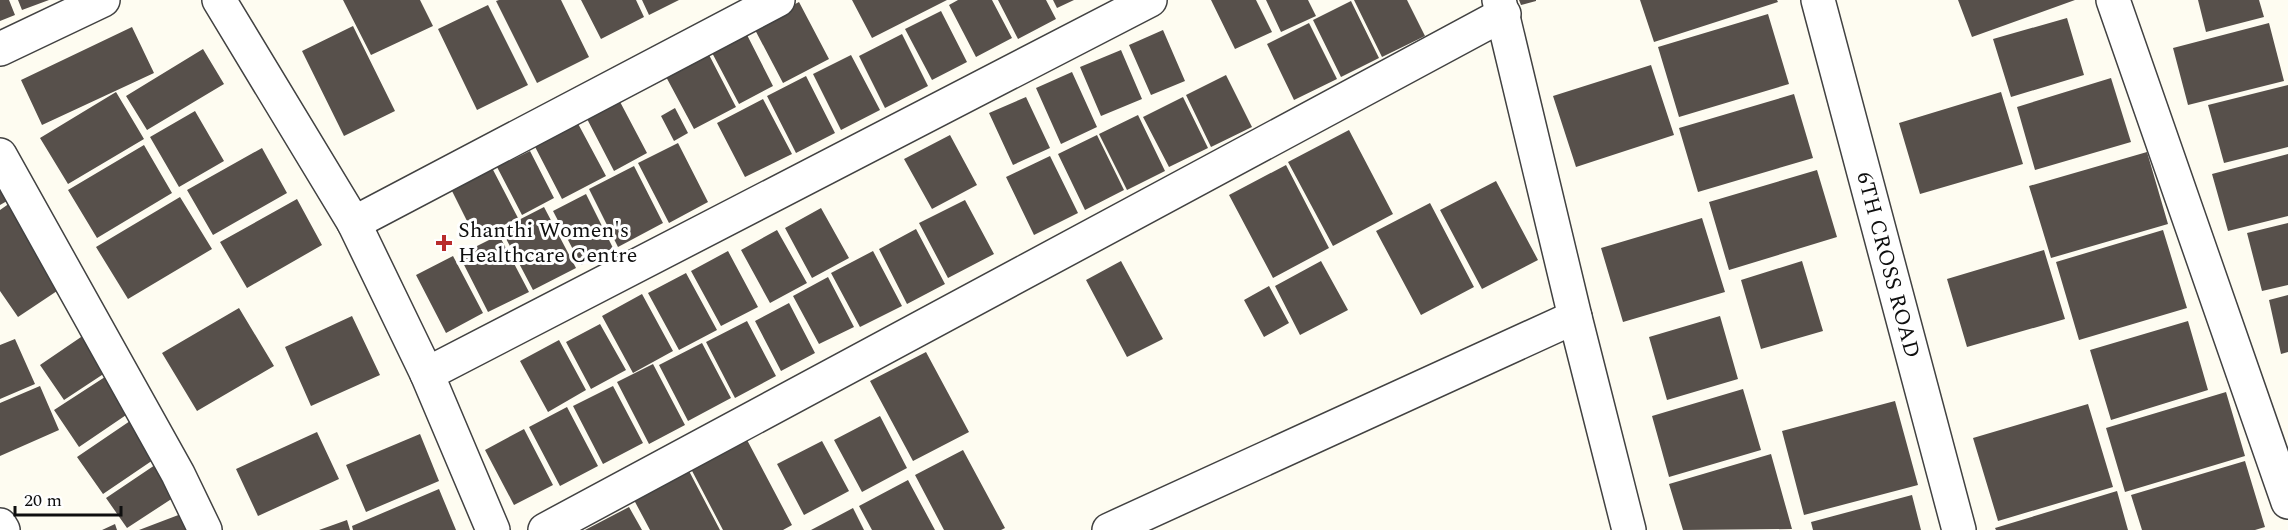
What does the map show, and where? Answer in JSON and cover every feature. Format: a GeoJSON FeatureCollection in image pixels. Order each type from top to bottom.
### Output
{"type":"FeatureCollection","features":[{"type":"Feature","properties":{"kind":"street"},"geometry":{"type":"LineString","coordinates":[[0,49],[103,0]]}},
{"type":"Feature","properties":{"kind":"street"},"geometry":{"type":"LineString","coordinates":[[354,223],[778,0]]}},
{"type":"Feature","properties":{"kind":"street"},"geometry":{"type":"LineString","coordinates":[[427,374],[1150,0]]}},
{"type":"Feature","properties":{"kind":"street","name":"6TH CROSS ROAD"},"geometry":{"type":"LineString","coordinates":[[1818,0],[1959,530]]}},
{"type":"Feature","properties":{"kind":"street"},"geometry":{"type":"LineString","coordinates":[[2113,0],[2288,502]]}},
{"type":"Feature","properties":{"kind":"street"},"geometry":{"type":"LineString","coordinates":[[230,3],[354,223],[427,374],[493,530]]}},
{"type":"Feature","properties":{"kind":"street"},"geometry":{"type":"LineString","coordinates":[[545,530],[1502,7],[1575,317],[1629,530]]}},
{"type":"Feature","properties":{"kind":"street"},"geometry":{"type":"LineString","coordinates":[[0,155],[178,474],[205,530]]}},
{"type":"Feature","properties":{"kind":"street"},"geometry":{"type":"LineString","coordinates":[[1125,525],[1575,317]]}},
{"type":"Feature","properties":{"kind":"street"},"geometry":{"type":"LineString","coordinates":[[0,525],[3,530]]}},
{"type":"Feature","properties":{"kind":"building"},"geometry":{"type":"Polygon","coordinates":[[[0,0],[9,0],[15,15],[0,21],[0,0]]]}},
{"type":"Feature","properties":{"kind":"building"},"geometry":{"type":"Polygon","coordinates":[[[18,0],[49,0],[22,10],[18,0]]]}},
{"type":"Feature","properties":{"kind":"building"},"geometry":{"type":"Polygon","coordinates":[[[343,0],[420,0],[433,26],[371,55],[343,0]]]}},
{"type":"Feature","properties":{"kind":"building"},"geometry":{"type":"Polygon","coordinates":[[[561,0],[589,57],[537,83],[496,1],[561,0]]]}},
{"type":"Feature","properties":{"kind":"building"},"geometry":{"type":"Polygon","coordinates":[[[581,0],[636,0],[644,17],[601,39],[581,0]]]}},
{"type":"Feature","properties":{"kind":"building"},"geometry":{"type":"Polygon","coordinates":[[[642,0],[679,0],[649,15],[642,0]]]}},
{"type":"Feature","properties":{"kind":"building"},"geometry":{"type":"Polygon","coordinates":[[[852,0],[947,0],[872,38],[852,0]]]}},
{"type":"Feature","properties":{"kind":"building"},"geometry":{"type":"Polygon","coordinates":[[[958,0],[992,0],[1012,38],[976,57],[949,5],[958,0]]]}},
{"type":"Feature","properties":{"kind":"building"},"geometry":{"type":"Polygon","coordinates":[[[998,0],[1046,0],[1056,19],[1018,39],[998,0]]]}},
{"type":"Feature","properties":{"kind":"building"},"geometry":{"type":"Polygon","coordinates":[[[1053,0],[1074,0],[1057,8],[1053,0]]]}},
{"type":"Feature","properties":{"kind":"building"},"geometry":{"type":"Polygon","coordinates":[[[1211,0],[1256,0],[1272,32],[1235,49],[1211,0]]]}},
{"type":"Feature","properties":{"kind":"building"},"geometry":{"type":"Polygon","coordinates":[[[1266,0],[1308,0],[1316,16],[1281,32],[1266,0]]]}},
{"type":"Feature","properties":{"kind":"building"},"geometry":{"type":"Polygon","coordinates":[[[1354,0],[1407,0],[1425,36],[1382,57],[1354,0]]]}},
{"type":"Feature","properties":{"kind":"building"},"geometry":{"type":"Polygon","coordinates":[[[1519,0],[1536,0],[1536,1],[1521,5],[1519,0]]]}},
{"type":"Feature","properties":{"kind":"building"},"geometry":{"type":"Polygon","coordinates":[[[1640,0],[1777,0],[1778,2],[1654,42],[1640,0]]]}},
{"type":"Feature","properties":{"kind":"building"},"geometry":{"type":"Polygon","coordinates":[[[1958,0],[2075,0],[1972,37],[1958,0]]]}},
{"type":"Feature","properties":{"kind":"building"},"geometry":{"type":"Polygon","coordinates":[[[2198,0],[2259,0],[2264,17],[2206,32],[2198,0]]]}},
{"type":"Feature","properties":{"kind":"building"},"geometry":{"type":"Polygon","coordinates":[[[1351,1],[1379,58],[1341,77],[1313,20],[1351,1]]]}},
{"type":"Feature","properties":{"kind":"building"},"geometry":{"type":"Polygon","coordinates":[[[799,2],[829,59],[783,83],[753,26],[799,2]]]}},
{"type":"Feature","properties":{"kind":"building"},"geometry":{"type":"Polygon","coordinates":[[[488,5],[528,85],[477,110],[438,29],[488,5]]]}},
{"type":"Feature","properties":{"kind":"building"},"geometry":{"type":"Polygon","coordinates":[[[941,11],[967,62],[932,80],[905,29],[941,11]]]}},
{"type":"Feature","properties":{"kind":"building"},"geometry":{"type":"Polygon","coordinates":[[[1768,14],[1789,84],[1679,117],[1658,47],[1768,14]]]}},
{"type":"Feature","properties":{"kind":"building"},"geometry":{"type":"Polygon","coordinates":[[[2067,18],[2084,75],[2011,97],[1993,39],[2067,18]]]}},
{"type":"Feature","properties":{"kind":"building"},"geometry":{"type":"Polygon","coordinates":[[[1309,23],[1337,79],[1294,100],[1267,44],[1309,23]]]}},
{"type":"Feature","properties":{"kind":"building"},"geometry":{"type":"Polygon","coordinates":[[[2269,23],[2284,81],[2188,105],[2173,48],[2269,23]]]}},
{"type":"Feature","properties":{"kind":"building"},"geometry":{"type":"Polygon","coordinates":[[[353,26],[395,111],[344,136],[302,51],[353,26]]]}},
{"type":"Feature","properties":{"kind":"building"},"geometry":{"type":"Polygon","coordinates":[[[132,27],[154,73],[42,125],[21,80],[132,27]]]}},
{"type":"Feature","properties":{"kind":"building"},"geometry":{"type":"Polygon","coordinates":[[[744,29],[773,86],[739,104],[709,47],[744,29]]]}},
{"type":"Feature","properties":{"kind":"building"},"geometry":{"type":"Polygon","coordinates":[[[1163,30],[1185,81],[1151,95],[1129,45],[1163,30]]]}},
{"type":"Feature","properties":{"kind":"building"},"geometry":{"type":"Polygon","coordinates":[[[902,34],[928,86],[885,108],[859,56],[902,34]]]}},
{"type":"Feature","properties":{"kind":"building"},"geometry":{"type":"Polygon","coordinates":[[[203,49],[224,84],[147,130],[126,96],[203,49]]]}},
{"type":"Feature","properties":{"kind":"building"},"geometry":{"type":"Polygon","coordinates":[[[1121,50],[1142,99],[1101,116],[1080,67],[1121,50]]]}},
{"type":"Feature","properties":{"kind":"building"},"geometry":{"type":"Polygon","coordinates":[[[707,51],[736,107],[694,129],[664,73],[707,51]]]}},
{"type":"Feature","properties":{"kind":"building"},"geometry":{"type":"Polygon","coordinates":[[[851,55],[880,110],[841,130],[813,74],[851,55]]]}},
{"type":"Feature","properties":{"kind":"building"},"geometry":{"type":"Polygon","coordinates":[[[1651,65],[1674,135],[1576,167],[1553,96],[1651,65]]]}},
{"type":"Feature","properties":{"kind":"building"},"geometry":{"type":"Polygon","coordinates":[[[1072,72],[1097,127],[1061,144],[1036,88],[1072,72]]]}},
{"type":"Feature","properties":{"kind":"building"},"geometry":{"type":"Polygon","coordinates":[[[1226,75],[1252,127],[1211,147],[1186,95],[1226,75]]]}},
{"type":"Feature","properties":{"kind":"building"},"geometry":{"type":"Polygon","coordinates":[[[806,76],[835,133],[796,153],[767,96],[806,76]]]}},
{"type":"Feature","properties":{"kind":"building"},"geometry":{"type":"Polygon","coordinates":[[[2111,78],[2131,142],[2035,170],[2017,107],[2111,78]]]}},
{"type":"Feature","properties":{"kind":"building"},"geometry":{"type":"Polygon","coordinates":[[[2288,85],[2288,147],[2224,163],[2208,105],[2288,85]]]}},
{"type":"Feature","properties":{"kind":"building"},"geometry":{"type":"Polygon","coordinates":[[[116,92],[144,139],[68,184],[40,138],[116,92]]]}},
{"type":"Feature","properties":{"kind":"building"},"geometry":{"type":"Polygon","coordinates":[[[2001,92],[2023,164],[1920,194],[1899,123],[2001,92]]]}},
{"type":"Feature","properties":{"kind":"building"},"geometry":{"type":"Polygon","coordinates":[[[1794,94],[1813,158],[1698,192],[1679,128],[1794,94]]]}},
{"type":"Feature","properties":{"kind":"building"},"geometry":{"type":"Polygon","coordinates":[[[1026,97],[1050,148],[1013,165],[989,113],[1026,97]]]}},
{"type":"Feature","properties":{"kind":"building"},"geometry":{"type":"Polygon","coordinates":[[[1183,97],[1208,148],[1169,167],[1143,117],[1183,97]]]}},
{"type":"Feature","properties":{"kind":"building"},"geometry":{"type":"Polygon","coordinates":[[[618,98],[647,153],[614,171],[585,115],[618,98]]]}},
{"type":"Feature","properties":{"kind":"building"},"geometry":{"type":"Polygon","coordinates":[[[763,99],[792,154],[745,177],[717,123],[763,99]]]}},
{"type":"Feature","properties":{"kind":"building"},"geometry":{"type":"Polygon","coordinates":[[[675,108],[688,133],[674,141],[661,116],[675,108]]]}},
{"type":"Feature","properties":{"kind":"building"},"geometry":{"type":"Polygon","coordinates":[[[195,111],[224,161],[179,187],[150,137],[195,111]]]}},
{"type":"Feature","properties":{"kind":"building"},"geometry":{"type":"Polygon","coordinates":[[[1138,115],[1165,171],[1127,190],[1099,134],[1138,115]]]}},
{"type":"Feature","properties":{"kind":"building"},"geometry":{"type":"Polygon","coordinates":[[[575,118],[606,176],[562,199],[531,139],[575,118]]]}},
{"type":"Feature","properties":{"kind":"building"},"geometry":{"type":"Polygon","coordinates":[[[1349,130],[1393,214],[1333,246],[1288,162],[1349,130]]]}},
{"type":"Feature","properties":{"kind":"building"},"geometry":{"type":"Polygon","coordinates":[[[950,135],[977,185],[932,209],[904,159],[950,135]]]}},
{"type":"Feature","properties":{"kind":"building"},"geometry":{"type":"Polygon","coordinates":[[[1097,135],[1124,190],[1085,210],[1058,154],[1097,135]]]}},
{"type":"Feature","properties":{"kind":"building"},"geometry":{"type":"Polygon","coordinates":[[[678,143],[708,202],[669,223],[638,163],[678,143]]]}},
{"type":"Feature","properties":{"kind":"building"},"geometry":{"type":"Polygon","coordinates":[[[144,145],[172,193],[97,238],[68,190],[144,145]]]}},
{"type":"Feature","properties":{"kind":"building"},"geometry":{"type":"Polygon","coordinates":[[[262,148],[287,193],[213,235],[187,190],[262,148]]]}},
{"type":"Feature","properties":{"kind":"building"},"geometry":{"type":"Polygon","coordinates":[[[530,151],[554,198],[522,215],[497,167],[530,151]]]}},
{"type":"Feature","properties":{"kind":"building"},"geometry":{"type":"Polygon","coordinates":[[[2147,152],[2168,224],[2051,258],[2029,186],[2147,152]]]}},
{"type":"Feature","properties":{"kind":"building"},"geometry":{"type":"Polygon","coordinates":[[[2288,154],[2288,216],[2228,231],[2212,174],[2288,154]]]}},
{"type":"Feature","properties":{"kind":"building"},"geometry":{"type":"Polygon","coordinates":[[[1050,156],[1078,213],[1034,235],[1006,177],[1050,156]]]}},
{"type":"Feature","properties":{"kind":"building"},"geometry":{"type":"Polygon","coordinates":[[[490,164],[518,218],[476,239],[449,185],[490,164]]]}},
{"type":"Feature","properties":{"kind":"building"},"geometry":{"type":"Polygon","coordinates":[[[1286,165],[1329,248],[1273,278],[1229,195],[1286,165]]]}},
{"type":"Feature","properties":{"kind":"building"},"geometry":{"type":"Polygon","coordinates":[[[634,166],[663,223],[618,247],[589,189],[634,166]]]}},
{"type":"Feature","properties":{"kind":"building"},"geometry":{"type":"Polygon","coordinates":[[[1817,170],[1837,237],[1729,270],[1709,202],[1817,170]]]}},
{"type":"Feature","properties":{"kind":"building"},"geometry":{"type":"Polygon","coordinates":[[[0,177],[14,197],[0,205],[0,177]]]}},
{"type":"Feature","properties":{"kind":"building"},"geometry":{"type":"Polygon","coordinates":[[[1496,181],[1538,260],[1482,289],[1440,210],[1496,181]]]}},
{"type":"Feature","properties":{"kind":"building"},"geometry":{"type":"Polygon","coordinates":[[[586,194],[613,248],[581,265],[553,211],[586,194]]]}},
{"type":"Feature","properties":{"kind":"building"},"geometry":{"type":"Polygon","coordinates":[[[180,197],[212,249],[128,299],[96,247],[180,197]]]}},
{"type":"Feature","properties":{"kind":"building"},"geometry":{"type":"Polygon","coordinates":[[[297,199],[322,245],[247,288],[220,242],[297,199]]]}},
{"type":"Feature","properties":{"kind":"building"},"geometry":{"type":"Polygon","coordinates":[[[965,200],[994,254],[948,278],[919,223],[965,200]]]}},
{"type":"Feature","properties":{"kind":"building"},"geometry":{"type":"Polygon","coordinates":[[[10,203],[66,285],[18,317],[0,291],[0,210],[10,203]]]}},
{"type":"Feature","properties":{"kind":"building"},"geometry":{"type":"Polygon","coordinates":[[[1430,203],[1474,287],[1421,315],[1376,231],[1430,203]]]}},
{"type":"Feature","properties":{"kind":"building"},"geometry":{"type":"Polygon","coordinates":[[[544,207],[576,268],[533,290],[501,229],[544,207]]]}},
{"type":"Feature","properties":{"kind":"building"},"geometry":{"type":"Polygon","coordinates":[[[821,208],[849,258],[812,278],[785,228],[821,208]]]}},
{"type":"Feature","properties":{"kind":"building"},"geometry":{"type":"Polygon","coordinates":[[[1702,218],[1725,292],[1623,322],[1601,248],[1702,218]]]}},
{"type":"Feature","properties":{"kind":"building"},"geometry":{"type":"Polygon","coordinates":[[[2288,223],[2288,285],[2262,291],[2247,233],[2288,223]]]}},
{"type":"Feature","properties":{"kind":"building"},"geometry":{"type":"Polygon","coordinates":[[[916,229],[945,284],[907,304],[879,249],[916,229]]]}},
{"type":"Feature","properties":{"kind":"building"},"geometry":{"type":"Polygon","coordinates":[[[777,230],[807,283],[770,303],[741,250],[777,230]]]}},
{"type":"Feature","properties":{"kind":"building"},"geometry":{"type":"Polygon","coordinates":[[[2163,230],[2187,308],[2079,340],[2056,262],[2163,230]]]}},
{"type":"Feature","properties":{"kind":"building"},"geometry":{"type":"Polygon","coordinates":[[[499,235],[529,292],[488,312],[459,255],[499,235]]]}},
{"type":"Feature","properties":{"kind":"building"},"geometry":{"type":"Polygon","coordinates":[[[2044,250],[2065,319],[1967,347],[1947,279],[2044,250]]]}},
{"type":"Feature","properties":{"kind":"building"},"geometry":{"type":"Polygon","coordinates":[[[728,251],[758,307],[721,326],[691,271],[728,251]]]}},
{"type":"Feature","properties":{"kind":"building"},"geometry":{"type":"Polygon","coordinates":[[[873,251],[902,306],[860,327],[831,273],[873,251]]]}},
{"type":"Feature","properties":{"kind":"building"},"geometry":{"type":"Polygon","coordinates":[[[453,256],[483,313],[446,333],[416,275],[453,256]]]}},
{"type":"Feature","properties":{"kind":"building"},"geometry":{"type":"Polygon","coordinates":[[[1121,261],[1163,339],[1127,357],[1086,280],[1121,261]]]}},
{"type":"Feature","properties":{"kind":"building"},"geometry":{"type":"Polygon","coordinates":[[[1321,261],[1348,310],[1300,335],[1275,286],[1321,261]]]}},
{"type":"Feature","properties":{"kind":"building"},"geometry":{"type":"Polygon","coordinates":[[[1802,261],[1823,331],[1761,349],[1741,280],[1802,261]]]}},
{"type":"Feature","properties":{"kind":"building"},"geometry":{"type":"Polygon","coordinates":[[[686,273],[717,330],[679,350],[648,293],[686,273]]]}},
{"type":"Feature","properties":{"kind":"building"},"geometry":{"type":"Polygon","coordinates":[[[828,277],[854,327],[819,344],[793,296],[828,277]]]}},
{"type":"Feature","properties":{"kind":"building"},"geometry":{"type":"Polygon","coordinates":[[[1269,286],[1289,323],[1264,337],[1244,300],[1269,286]]]}},
{"type":"Feature","properties":{"kind":"building"},"geometry":{"type":"Polygon","coordinates":[[[642,294],[673,351],[633,373],[602,316],[642,294]]]}},
{"type":"Feature","properties":{"kind":"building"},"geometry":{"type":"Polygon","coordinates":[[[2288,295],[2288,352],[2281,354],[2269,300],[2288,295]]]}},
{"type":"Feature","properties":{"kind":"building"},"geometry":{"type":"Polygon","coordinates":[[[789,303],[815,353],[781,371],[755,321],[789,303]]]}},
{"type":"Feature","properties":{"kind":"building"},"geometry":{"type":"Polygon","coordinates":[[[239,308],[274,366],[197,411],[162,353],[239,308]]]}},
{"type":"Feature","properties":{"kind":"building"},"geometry":{"type":"Polygon","coordinates":[[[352,316],[380,375],[311,406],[285,347],[352,316]]]}},
{"type":"Feature","properties":{"kind":"building"},"geometry":{"type":"Polygon","coordinates":[[[1720,316],[1738,379],[1667,400],[1649,337],[1720,316]]]}},
{"type":"Feature","properties":{"kind":"building"},"geometry":{"type":"Polygon","coordinates":[[[747,321],[776,376],[735,398],[706,342],[747,321]]]}},
{"type":"Feature","properties":{"kind":"building"},"geometry":{"type":"Polygon","coordinates":[[[2188,321],[2208,390],[2111,420],[2090,350],[2188,321]]]}},
{"type":"Feature","properties":{"kind":"building"},"geometry":{"type":"Polygon","coordinates":[[[600,324],[626,370],[591,389],[566,342],[600,324]]]}},
{"type":"Feature","properties":{"kind":"building"},"geometry":{"type":"Polygon","coordinates":[[[84,335],[108,371],[64,400],[40,365],[84,335]]]}},
{"type":"Feature","properties":{"kind":"building"},"geometry":{"type":"Polygon","coordinates":[[[15,339],[35,384],[0,399],[0,345],[15,339]]]}},
{"type":"Feature","properties":{"kind":"building"},"geometry":{"type":"Polygon","coordinates":[[[559,340],[586,390],[548,412],[520,361],[559,340]]]}},
{"type":"Feature","properties":{"kind":"building"},"geometry":{"type":"Polygon","coordinates":[[[702,343],[731,398],[688,421],[659,365],[702,343]]]}},
{"type":"Feature","properties":{"kind":"building"},"geometry":{"type":"Polygon","coordinates":[[[926,352],[969,432],[913,461],[870,381],[926,352]]]}},
{"type":"Feature","properties":{"kind":"building"},"geometry":{"type":"Polygon","coordinates":[[[653,364],[685,425],[649,444],[617,382],[653,364]]]}},
{"type":"Feature","properties":{"kind":"building"},"geometry":{"type":"Polygon","coordinates":[[[108,375],[132,411],[79,447],[54,410],[108,375]]]}},
{"type":"Feature","properties":{"kind":"building"},"geometry":{"type":"Polygon","coordinates":[[[40,386],[59,430],[0,456],[0,403],[40,386]]]}},
{"type":"Feature","properties":{"kind":"building"},"geometry":{"type":"Polygon","coordinates":[[[613,386],[643,443],[603,464],[573,406],[613,386]]]}},
{"type":"Feature","properties":{"kind":"building"},"geometry":{"type":"Polygon","coordinates":[[[1743,389],[1761,450],[1669,477],[1652,416],[1743,389]]]}},
{"type":"Feature","properties":{"kind":"building"},"geometry":{"type":"Polygon","coordinates":[[[2226,392],[2245,456],[2125,492],[2106,428],[2226,392]]]}},
{"type":"Feature","properties":{"kind":"building"},"geometry":{"type":"Polygon","coordinates":[[[1895,401],[1918,485],[1804,515],[1782,431],[1895,401]]]}},
{"type":"Feature","properties":{"kind":"building"},"geometry":{"type":"Polygon","coordinates":[[[2088,404],[2113,487],[1998,521],[1973,438],[2088,404]]]}},
{"type":"Feature","properties":{"kind":"building"},"geometry":{"type":"Polygon","coordinates":[[[567,407],[598,466],[560,486],[529,427],[567,407]]]}},
{"type":"Feature","properties":{"kind":"building"},"geometry":{"type":"Polygon","coordinates":[[[880,416],[907,468],[862,492],[834,440],[880,416]]]}},
{"type":"Feature","properties":{"kind":"building"},"geometry":{"type":"Polygon","coordinates":[[[130,421],[156,458],[103,494],[77,457],[130,421]]]}},
{"type":"Feature","properties":{"kind":"building"},"geometry":{"type":"Polygon","coordinates":[[[524,429],[553,485],[514,505],[485,450],[524,429]]]}},
{"type":"Feature","properties":{"kind":"building"},"geometry":{"type":"Polygon","coordinates":[[[317,432],[339,479],[258,516],[236,469],[317,432]]]}},
{"type":"Feature","properties":{"kind":"building"},"geometry":{"type":"Polygon","coordinates":[[[420,434],[439,481],[366,512],[346,465],[420,434]]]}},
{"type":"Feature","properties":{"kind":"building"},"geometry":{"type":"Polygon","coordinates":[[[746,438],[792,525],[783,530],[723,530],[690,467],[746,438]]]}},
{"type":"Feature","properties":{"kind":"building"},"geometry":{"type":"Polygon","coordinates":[[[822,441],[849,491],[804,515],[777,464],[822,441]]]}},
{"type":"Feature","properties":{"kind":"building"},"geometry":{"type":"Polygon","coordinates":[[[963,450],[1005,528],[1001,530],[944,530],[915,475],[963,450]]]}},
{"type":"Feature","properties":{"kind":"building"},"geometry":{"type":"Polygon","coordinates":[[[1771,454],[1792,529],[1683,530],[1669,484],[1771,454]]]}},
{"type":"Feature","properties":{"kind":"building"},"geometry":{"type":"Polygon","coordinates":[[[2245,461],[2265,527],[2255,530],[2142,530],[2131,495],[2245,461]]]}},
{"type":"Feature","properties":{"kind":"building"},"geometry":{"type":"Polygon","coordinates":[[[155,465],[176,496],[127,528],[106,498],[155,465]]]}},
{"type":"Feature","properties":{"kind":"building"},"geometry":{"type":"Polygon","coordinates":[[[689,471],[720,530],[650,530],[634,500],[689,471]]]}},
{"type":"Feature","properties":{"kind":"building"},"geometry":{"type":"Polygon","coordinates":[[[908,480],[935,530],[872,530],[859,506],[908,480]]]}},
{"type":"Feature","properties":{"kind":"building"},"geometry":{"type":"Polygon","coordinates":[[[439,489],[456,530],[353,530],[352,526],[439,489]]]}},
{"type":"Feature","properties":{"kind":"building"},"geometry":{"type":"Polygon","coordinates":[[[2117,491],[2128,530],[1996,530],[1995,528],[2117,491]]]}},
{"type":"Feature","properties":{"kind":"building"},"geometry":{"type":"Polygon","coordinates":[[[1912,495],[1921,530],[1813,530],[1811,522],[1912,495]]]}},
{"type":"Feature","properties":{"kind":"building"},"geometry":{"type":"Polygon","coordinates":[[[629,507],[642,530],[585,530],[629,507]]]}},
{"type":"Feature","properties":{"kind":"building"},"geometry":{"type":"Polygon","coordinates":[[[853,508],[864,530],[811,530],[853,508]]]}},
{"type":"Feature","properties":{"kind":"building"},"geometry":{"type":"Polygon","coordinates":[[[181,514],[187,530],[139,530],[181,514]]]}},
{"type":"Feature","properties":{"kind":"building"},"geometry":{"type":"Polygon","coordinates":[[[347,520],[350,530],[319,530],[347,520]]]}},
{"type":"Feature","properties":{"kind":"building"},"geometry":{"type":"Polygon","coordinates":[[[115,524],[117,530],[102,530],[115,524]]]}},
{"type":"Feature","properties":{"kind":"place","name":"Shanthi Women's Healthcare Centre"},"geometry":{"type":"Point","coordinates":[444,243]}}]}
